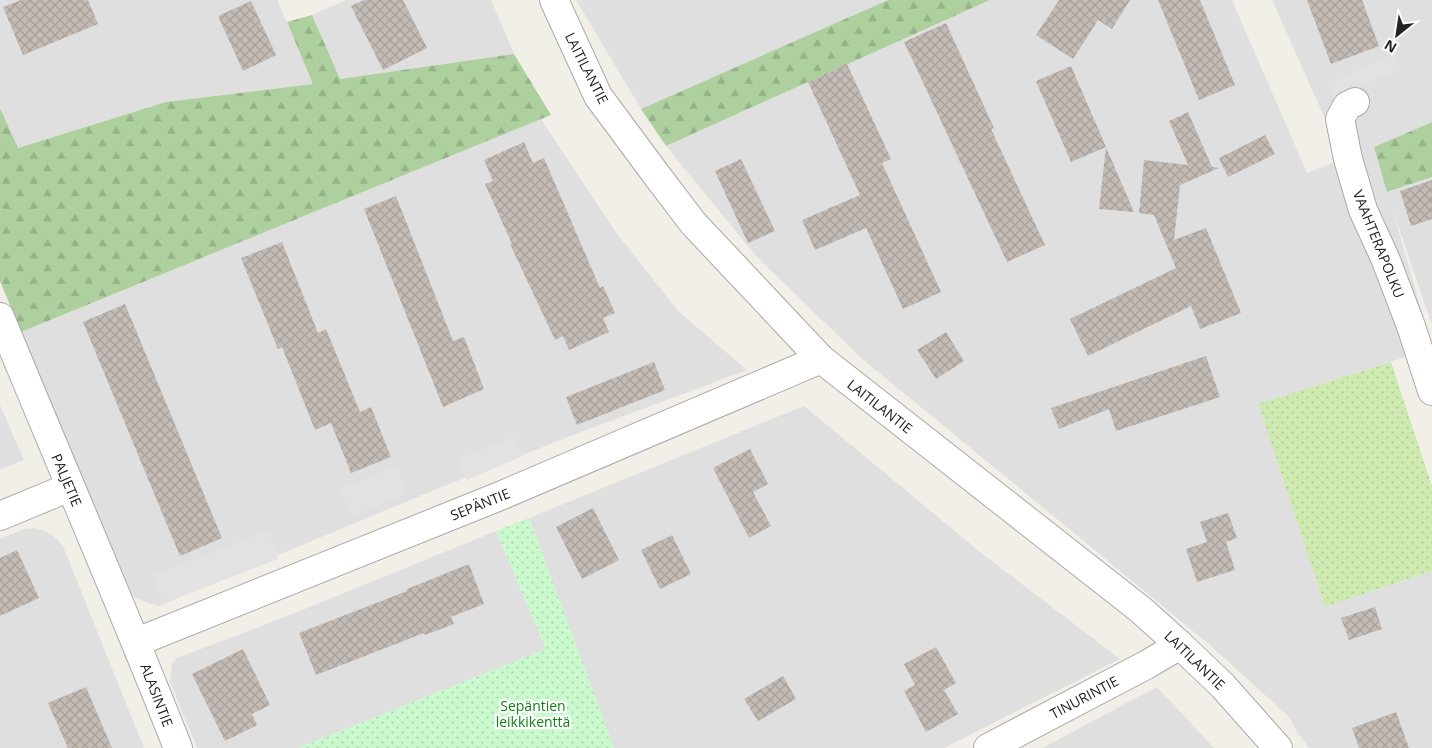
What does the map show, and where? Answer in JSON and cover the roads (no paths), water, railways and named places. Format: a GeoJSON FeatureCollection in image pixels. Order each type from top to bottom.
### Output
{"type":"FeatureCollection","features":[{"type":"Feature","properties":{"kind":"street","name":"LAITILANTIE"},"geometry":{"type":"LineString","coordinates":[[554,0],[598,96],[655,173],[693,223],[820,359],[1141,610],[1180,644],[1223,686],[1278,748]]}},
{"type":"Feature","properties":{"kind":"street","name":"VAAHTERAPOLKU"},"geometry":{"type":"LineString","coordinates":[[1355,102],[1347,106],[1340,120],[1348,159],[1363,210],[1386,258],[1432,391]]}},
{"type":"Feature","properties":{"kind":"street","name":"PALJETIE"},"geometry":{"type":"LineString","coordinates":[[0,317],[70,487],[137,642]]}},
{"type":"Feature","properties":{"kind":"street","name":"SEPÄNTIE"},"geometry":{"type":"LineString","coordinates":[[137,642],[500,496],[820,359]]}},
{"type":"Feature","properties":{"kind":"street"},"geometry":{"type":"LineString","coordinates":[[0,516],[70,487]]}},
{"type":"Feature","properties":{"kind":"street","name":"ALASINTIE"},"geometry":{"type":"LineString","coordinates":[[137,642],[178,748]]}},
{"type":"Feature","properties":{"kind":"street","name":"TINURINTIE"},"geometry":{"type":"LineString","coordinates":[[988,748],[1146,665],[1180,644]]}},
{"type":"Feature","properties":{"kind":"park label","name":"Sepäntien leikkikenttä"},"geometry":{"type":"Point","coordinates":[533,714]}}]}
